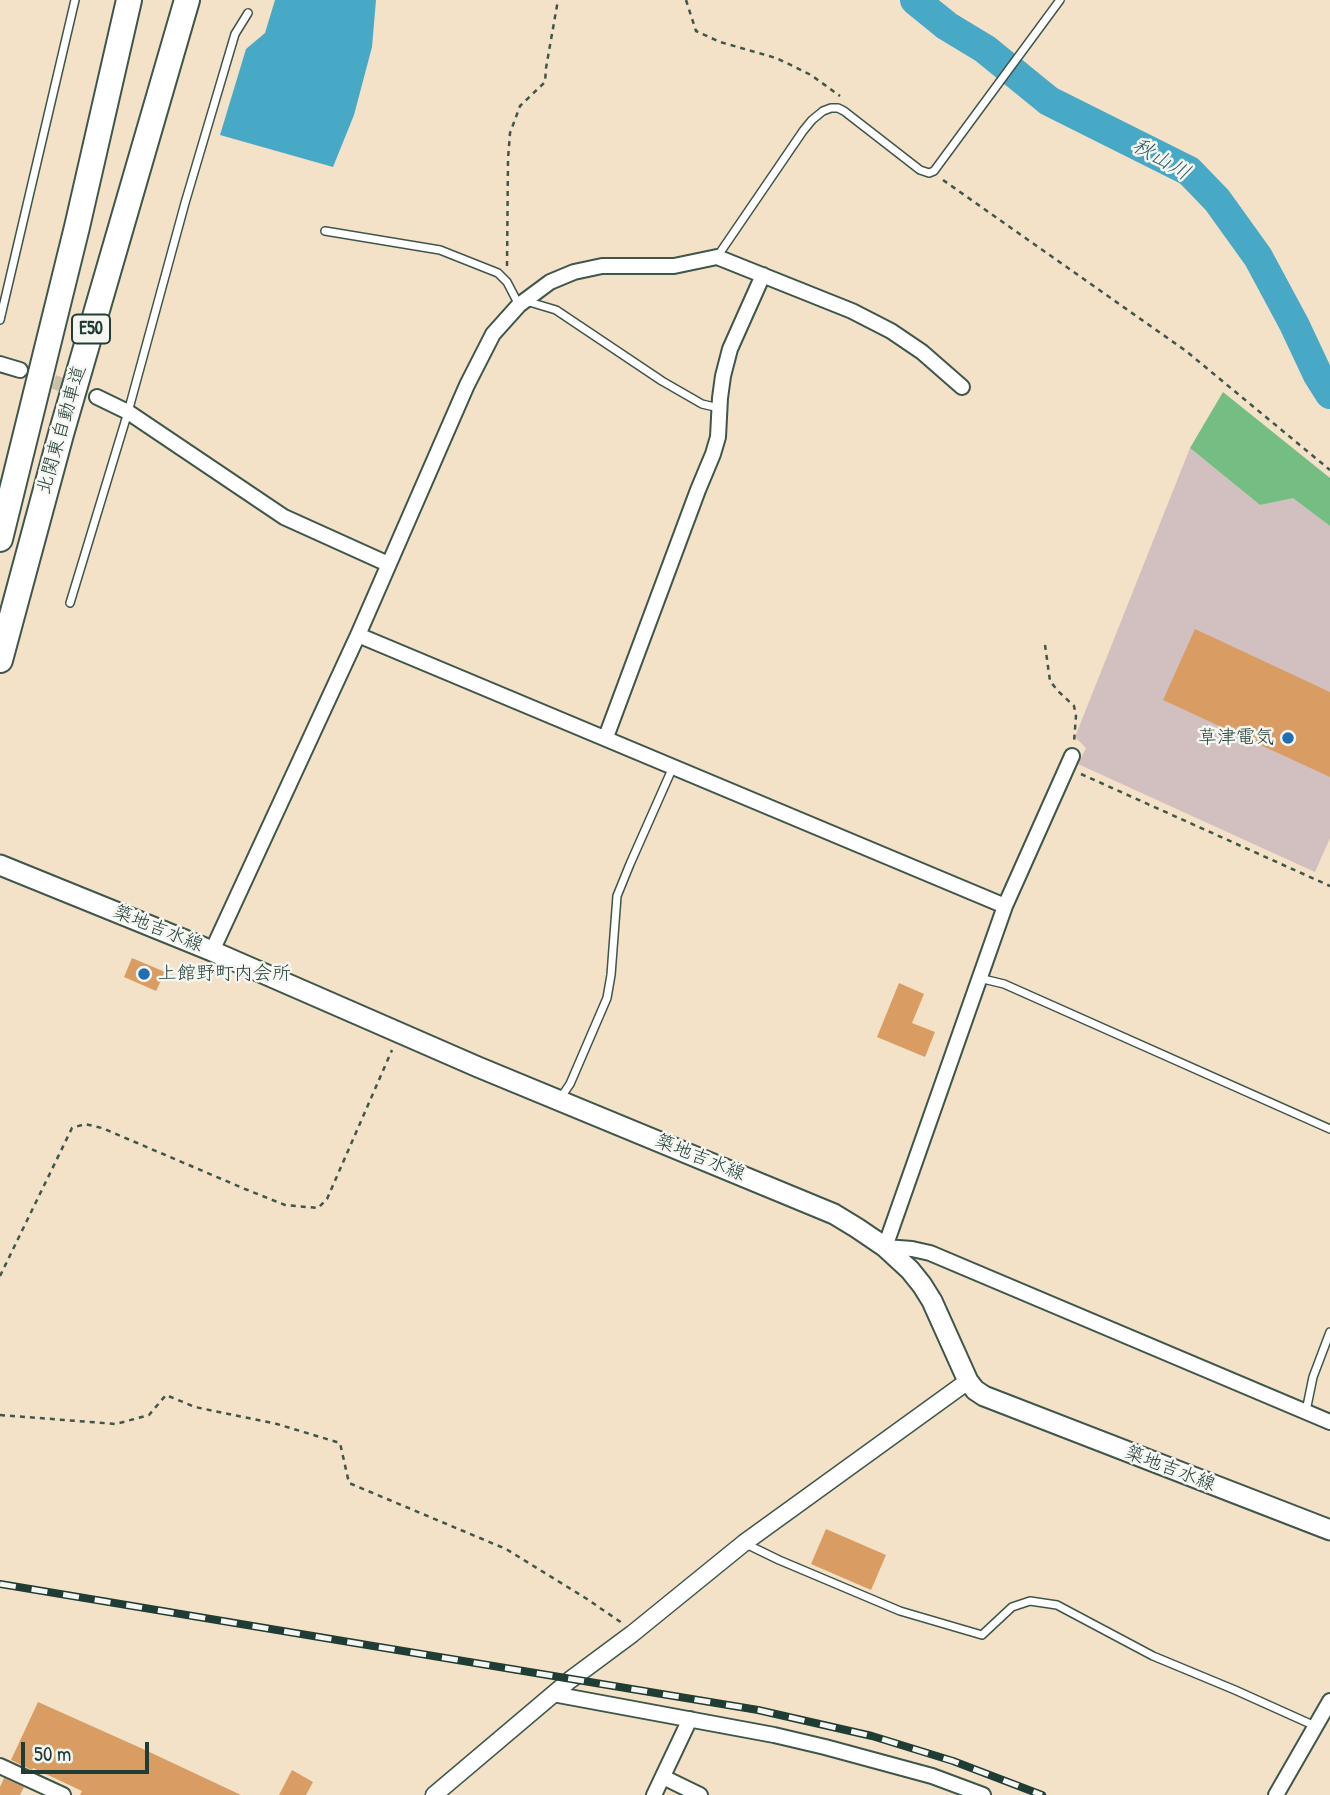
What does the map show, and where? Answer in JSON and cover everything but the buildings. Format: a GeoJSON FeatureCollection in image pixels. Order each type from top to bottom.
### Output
{"type":"FeatureCollection","features":[{"type":"Feature","properties":{"kind":"highway","name":"北関東自動車道"},"geometry":{"type":"LineString","coordinates":[[0,539],[77,228],[129,0]]}},
{"type":"Feature","properties":{"kind":"highway","name":"北関東自動車道"},"geometry":{"type":"LineString","coordinates":[[0,660],[61,433],[187,0]]}},
{"type":"Feature","properties":{"kind":"main road","name":"築地吉水線"},"geometry":{"type":"LineString","coordinates":[[0,865],[212,951],[558,1100],[810,1203],[857,1228],[885,1247],[910,1270],[932,1301],[968,1381],[975,1390],[994,1401],[1330,1530]]}},
{"type":"Feature","properties":{"kind":"street"},"geometry":{"type":"LineString","coordinates":[[212,951],[358,635],[467,385],[494,334],[522,303],[550,282],[574,272],[601,266],[674,267],[717,257],[852,311],[891,331],[922,352],[962,387]]}},
{"type":"Feature","properties":{"kind":"street"},"geometry":{"type":"LineString","coordinates":[[606,737],[713,454],[718,437],[723,376],[730,349],[763,275]]}},
{"type":"Feature","properties":{"kind":"street"},"geometry":{"type":"LineString","coordinates":[[0,363],[20,370]]}},
{"type":"Feature","properties":{"kind":"street"},"geometry":{"type":"LineString","coordinates":[[97,397],[128,412],[284,517],[388,564]]}},
{"type":"Feature","properties":{"kind":"street"},"geometry":{"type":"LineString","coordinates":[[358,635],[1004,906]]}},
{"type":"Feature","properties":{"kind":"street"},"geometry":{"type":"LineString","coordinates":[[1070,761],[1004,906],[885,1247],[930,1253],[1330,1422]]}},
{"type":"Feature","properties":{"kind":"street"},"geometry":{"type":"LineString","coordinates":[[434,1795],[553,1694],[744,1543],[968,1381]]}},
{"type":"Feature","properties":{"kind":"street"},"geometry":{"type":"LineString","coordinates":[[553,1694],[825,1746],[932,1776],[983,1795]]}},
{"type":"Feature","properties":{"kind":"street"},"geometry":{"type":"LineString","coordinates":[[1276,1795],[1330,1701]]}},
{"type":"Feature","properties":{"kind":"street"},"geometry":{"type":"LineString","coordinates":[[654,1795],[690,1719]]}},
{"type":"Feature","properties":{"kind":"street"},"geometry":{"type":"LineString","coordinates":[[0,1766],[63,1795]]}},
{"type":"Feature","properties":{"kind":"street"},"geometry":{"type":"LineString","coordinates":[[663,1777],[700,1795]]}},
{"type":"Feature","properties":{"kind":"lane"},"geometry":{"type":"LineString","coordinates":[[0,320],[75,0]]}},
{"type":"Feature","properties":{"kind":"lane"},"geometry":{"type":"LineString","coordinates":[[717,257],[803,131],[823,111],[838,108],[845,111],[920,170],[929,173],[934,171],[1060,0]]}},
{"type":"Feature","properties":{"kind":"lane"},"geometry":{"type":"LineString","coordinates":[[70,603],[128,412],[235,34],[248,13]]}},
{"type":"Feature","properties":{"kind":"lane"},"geometry":{"type":"LineString","coordinates":[[325,231],[440,250],[498,273],[522,303],[556,310],[662,381],[702,404],[719,408]]}},
{"type":"Feature","properties":{"kind":"lane"},"geometry":{"type":"LineString","coordinates":[[558,1100],[570,1084],[607,998],[617,896],[673,766]]}},
{"type":"Feature","properties":{"kind":"lane"},"geometry":{"type":"LineString","coordinates":[[979,978],[1004,984],[1330,1129]]}},
{"type":"Feature","properties":{"kind":"lane"},"geometry":{"type":"LineString","coordinates":[[1306,1412],[1313,1377],[1330,1332]]}},
{"type":"Feature","properties":{"kind":"lane"},"geometry":{"type":"LineString","coordinates":[[744,1543],[900,1611],[982,1635],[1012,1607],[1030,1601],[1057,1605],[1153,1656],[1315,1727]]}},
{"type":"Feature","properties":{"kind":"path"},"geometry":{"type":"LineString","coordinates":[[507,282],[510,133],[520,106],[545,82],[558,0]]}},
{"type":"Feature","properties":{"kind":"path"},"geometry":{"type":"LineString","coordinates":[[686,0],[696,32],[776,58],[811,75],[844,99]]}},
{"type":"Feature","properties":{"kind":"path"},"geometry":{"type":"LineString","coordinates":[[941,178],[1186,351],[1330,470]]}},
{"type":"Feature","properties":{"kind":"path"},"geometry":{"type":"LineString","coordinates":[[1045,645],[1050,681],[1074,706],[1076,716],[1070,761],[1330,886]]}},
{"type":"Feature","properties":{"kind":"path"},"geometry":{"type":"LineString","coordinates":[[0,1276],[72,1128],[85,1124],[102,1128],[285,1205],[318,1208],[327,1199],[400,1033]]}},
{"type":"Feature","properties":{"kind":"path"},"geometry":{"type":"LineString","coordinates":[[0,1415],[116,1424],[149,1415],[166,1395],[195,1407],[277,1424],[340,1443],[349,1482],[506,1549],[620,1621],[632,1634]]}},
{"type":"Feature","properties":{"kind":"shaded area","name":"草津電気"},"geometry":{"type":"Polygon","coordinates":[[[1190,448],[1260,505],[1293,497],[1330,526],[1330,838],[1315,872],[1078,764],[1086,748],[1075,737],[1190,448]]]}},
{"type":"Feature","properties":{"kind":"green space"},"geometry":{"type":"Polygon","coordinates":[[[1223,392],[1330,478],[1330,526],[1293,498],[1260,505],[1190,448],[1223,392]]]}},
{"type":"Feature","properties":{"kind":"water"},"geometry":{"type":"Polygon","coordinates":[[[275,0],[376,0],[372,47],[354,115],[333,167],[220,135],[246,49],[265,33],[275,0]]]}},
{"type":"Feature","properties":{"kind":"waterway","name":"秋山川"},"geometry":{"type":"LineString","coordinates":[[915,0],[947,26],[985,49],[1049,101],[1189,171],[1217,200],[1258,257],[1330,394]]}},
{"type":"Feature","properties":{"kind":"tunnel"},"geometry":{"type":"LineString","coordinates":[[34,375],[97,397]]}},
{"type":"Feature","properties":{"kind":"railway"},"geometry":{"type":"LineString","coordinates":[[0,1584],[758,1710],[872,1736],[953,1761],[1042,1795]]}},
{"type":"Feature","properties":{"kind":"place","name":"草津電気"},"geometry":{"type":"Point","coordinates":[1288,738]}},
{"type":"Feature","properties":{"kind":"place","name":"上館野町内会所"},"geometry":{"type":"Point","coordinates":[144,974]}}]}
